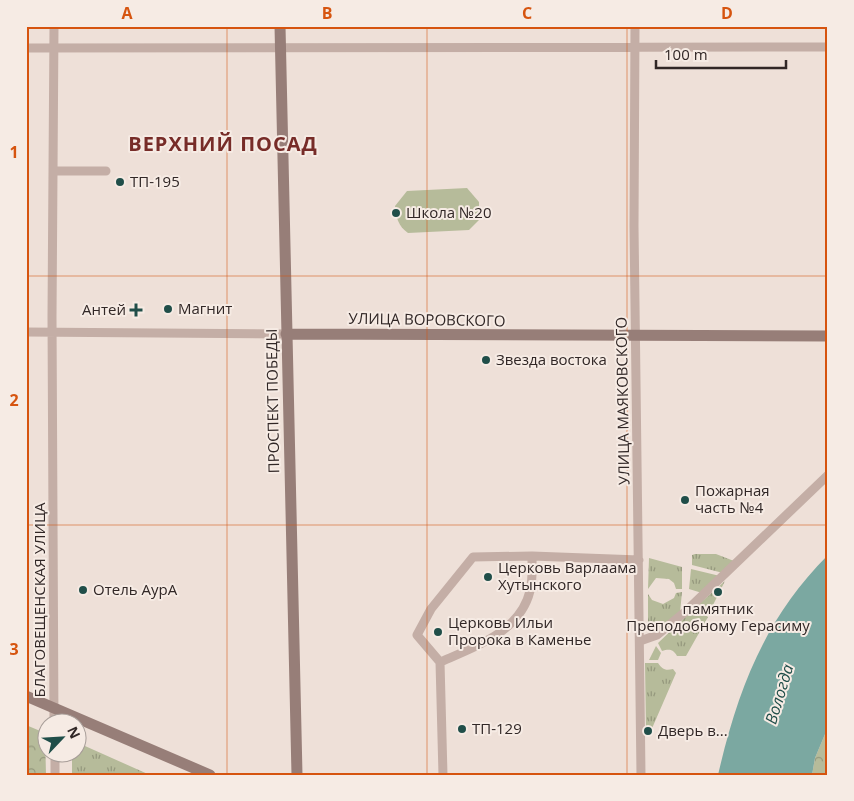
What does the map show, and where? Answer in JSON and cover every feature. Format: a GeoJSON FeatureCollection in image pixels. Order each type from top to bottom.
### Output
{"type":"FeatureCollection","features":[{"type":"Feature","properties":{"kind":"main road","name":"ПРОСПЕКТ ПОБЕДЫ"},"geometry":{"type":"LineString","coordinates":[[280,26],[297,775]]}},
{"type":"Feature","properties":{"kind":"main road","name":"УЛИЦА ВОРОВСКОГО"},"geometry":{"type":"LineString","coordinates":[[286,334],[828,336]]}},
{"type":"Feature","properties":{"kind":"main road"},"geometry":{"type":"LineString","coordinates":[[26,696],[210,775]]}},
{"type":"Feature","properties":{"kind":"street","name":"БЛАГОВЕЩЕНСКАЯ УЛИЦА"},"geometry":{"type":"LineString","coordinates":[[54,26],[52,333],[54,714]]}},
{"type":"Feature","properties":{"kind":"street","name":"УЛИЦА МАЯКОВСКОГО"},"geometry":{"type":"LineString","coordinates":[[635,26],[641,775]]}},
{"type":"Feature","properties":{"kind":"street"},"geometry":{"type":"LineString","coordinates":[[26,48],[828,47]]}},
{"type":"Feature","properties":{"kind":"street"},"geometry":{"type":"LineString","coordinates":[[54,171],[106,172]]}},
{"type":"Feature","properties":{"kind":"street","name":"УЛИЦА ВОРОВСКОГО"},"geometry":{"type":"LineString","coordinates":[[26,332],[286,334]]}},
{"type":"Feature","properties":{"kind":"street"},"geometry":{"type":"LineString","coordinates":[[640,641],[657,635],[685,612],[828,475]]}},
{"type":"Feature","properties":{"kind":"street"},"geometry":{"type":"LineString","coordinates":[[443,775],[440,662],[416,635],[431,609],[473,557],[532,556],[639,560]]}},
{"type":"Feature","properties":{"kind":"street"},"geometry":{"type":"LineString","coordinates":[[440,662],[494,638],[504,630],[528,596],[532,556]]}},
{"type":"Feature","properties":{"kind":"green space"},"geometry":{"type":"Polygon","coordinates":[[[467,188],[479,202],[479,220],[469,230],[408,233],[397,218],[395,206],[407,191],[467,188]]]}},
{"type":"Feature","properties":{"kind":"green space"},"geometry":{"type":"Polygon","coordinates":[[[716,554],[734,561],[723,573],[692,565],[692,555],[716,554]]]}},
{"type":"Feature","properties":{"kind":"green space"},"geometry":{"type":"Polygon","coordinates":[[[649,558],[682,567],[682,589],[676,589],[674,583],[669,579],[656,578],[648,589],[649,558]]]}},
{"type":"Feature","properties":{"kind":"green space"},"geometry":{"type":"Polygon","coordinates":[[[691,569],[720,576],[702,593],[689,589],[691,569]]]}},
{"type":"Feature","properties":{"kind":"green space"},"geometry":{"type":"Polygon","coordinates":[[[725,581],[709,613],[699,604],[725,581]]]}},
{"type":"Feature","properties":{"kind":"green space"},"geometry":{"type":"Polygon","coordinates":[[[682,592],[680,613],[657,630],[652,629],[648,622],[648,594],[652,600],[663,604],[674,598],[676,593],[682,592]]]}},
{"type":"Feature","properties":{"kind":"green space"},"geometry":{"type":"Polygon","coordinates":[[[696,607],[708,617],[686,656],[677,656],[671,650],[662,651],[658,643],[696,607]]]}},
{"type":"Feature","properties":{"kind":"green space"},"geometry":{"type":"Polygon","coordinates":[[[656,646],[661,653],[658,660],[649,660],[656,646]]]}},
{"type":"Feature","properties":{"kind":"green space"},"geometry":{"type":"Polygon","coordinates":[[[645,663],[658,663],[664,669],[673,669],[676,673],[650,733],[646,729],[645,663]]]}},
{"type":"Feature","properties":{"kind":"green space"},"geometry":{"type":"Polygon","coordinates":[[[26,725],[38,730],[38,764],[46,764],[46,775],[26,775],[26,725]]]}},
{"type":"Feature","properties":{"kind":"green space"},"geometry":{"type":"Polygon","coordinates":[[[828,727],[828,775],[812,775],[815,758],[828,727]]]}},
{"type":"Feature","properties":{"kind":"green space"},"geometry":{"type":"Polygon","coordinates":[[[88,747],[150,775],[72,775],[72,764],[88,764],[88,747]]]}},
{"type":"Feature","properties":{"kind":"water","name":"Вологда"},"geometry":{"type":"Polygon","coordinates":[[[828,555],[828,727],[815,758],[812,775],[718,775],[735,713],[757,656],[787,604],[828,555]]]}},
{"type":"Feature","properties":{"kind":"place","name":"ТП-195"},"geometry":{"type":"Point","coordinates":[120,182]}},
{"type":"Feature","properties":{"kind":"place","name":"Школа №20"},"geometry":{"type":"Point","coordinates":[396,213]}},
{"type":"Feature","properties":{"kind":"place","name":"Магнит"},"geometry":{"type":"Point","coordinates":[168,309]}},
{"type":"Feature","properties":{"kind":"place","name":"Антей"},"geometry":{"type":"Point","coordinates":[136,310]}},
{"type":"Feature","properties":{"kind":"place","name":"Звезда востока"},"geometry":{"type":"Point","coordinates":[486,360]}},
{"type":"Feature","properties":{"kind":"place","name":"Пожарная часть №4"},"geometry":{"type":"Point","coordinates":[685,500]}},
{"type":"Feature","properties":{"kind":"place","name":"Церковь Варлаама Хутынского"},"geometry":{"type":"Point","coordinates":[488,577]}},
{"type":"Feature","properties":{"kind":"place","name":"Отель АурА"},"geometry":{"type":"Point","coordinates":[83,590]}},
{"type":"Feature","properties":{"kind":"place","name":"памятник Преподобному Герасиму"},"geometry":{"type":"Point","coordinates":[718,592]}},
{"type":"Feature","properties":{"kind":"place","name":"Церковь Ильи Пророка в Каменье"},"geometry":{"type":"Point","coordinates":[438,632]}},
{"type":"Feature","properties":{"kind":"place","name":"ТП-129"},"geometry":{"type":"Point","coordinates":[462,729]}},
{"type":"Feature","properties":{"kind":"place","name":"Дверь в..."},"geometry":{"type":"Point","coordinates":[648,731]}},
{"type":"Feature","properties":{"kind":"district","name":"ВЕРХНИЙ ПОСАД"},"geometry":{"type":"Point","coordinates":[223,144]}}]}
